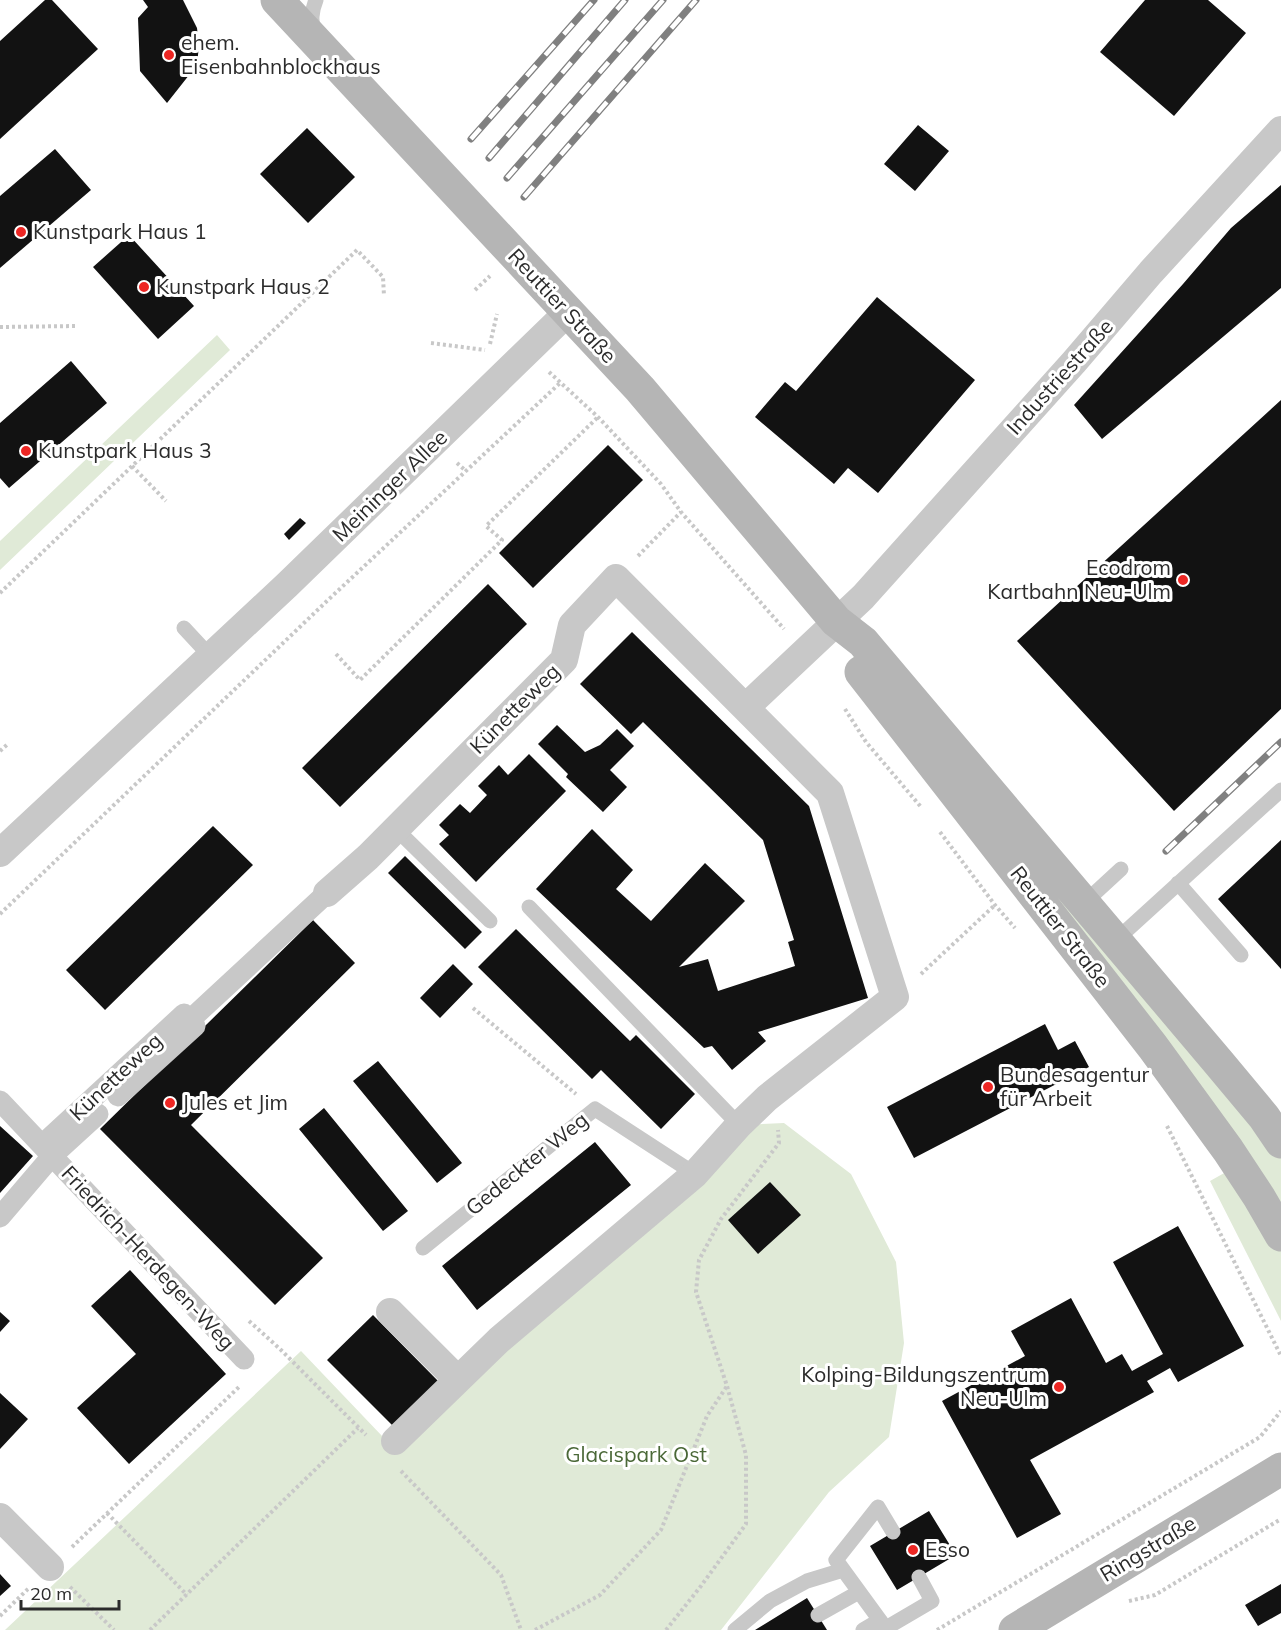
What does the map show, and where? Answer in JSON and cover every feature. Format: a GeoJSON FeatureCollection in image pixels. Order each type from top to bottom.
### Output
{"type":"FeatureCollection","features":[{"type":"Feature","properties":{"kind":"main road","name":"Reuttier Straße"},"geometry":{"type":"LineString","coordinates":[[277,0],[640,389],[836,621],[863,642],[1219,1063],[1264,1117],[1281,1142]]}},
{"type":"Feature","properties":{"kind":"main road","name":"Reuttier Straße"},"geometry":{"type":"LineString","coordinates":[[836,621],[848,655],[1146,1038],[1228,1150],[1281,1235]]}},
{"type":"Feature","properties":{"kind":"main road","name":"Ringstraße"},"geometry":{"type":"LineString","coordinates":[[1015,1630],[1281,1469]]}},
{"type":"Feature","properties":{"kind":"street","name":"Industriestraße"},"geometry":{"type":"LineString","coordinates":[[836,621],[863,597],[1151,272],[1281,130]]}},
{"type":"Feature","properties":{"kind":"street","name":"Meininger Allee"},"geometry":{"type":"LineString","coordinates":[[0,853],[287,585],[567,313]]}},
{"type":"Feature","properties":{"kind":"street"},"geometry":{"type":"LineString","coordinates":[[395,1441],[499,1340],[695,1174],[766,1098],[895,997],[830,793],[746,706],[616,578]]}},
{"type":"Feature","properties":{"kind":"street","name":"Künetteweg"},"geometry":{"type":"LineString","coordinates":[[190,1020],[396,829],[564,660],[572,625],[616,578]]}},
{"type":"Feature","properties":{"kind":"street"},"geometry":{"type":"LineString","coordinates":[[746,706],[836,621]]}},
{"type":"Feature","properties":{"kind":"street","name":"Künetteweg"},"geometry":{"type":"LineString","coordinates":[[47,1151],[184,1014],[195,1026],[118,1096]]}},
{"type":"Feature","properties":{"kind":"street","name":"Friedrich-Herdegen-Weg"},"geometry":{"type":"LineString","coordinates":[[0,1101],[244,1359]]}},
{"type":"Feature","properties":{"kind":"street","name":"Künetteweg"},"geometry":{"type":"LineString","coordinates":[[47,1151],[98,1114]]}},
{"type":"Feature","properties":{"kind":"street","name":"Friedrich-Herdegen-Weg"},"geometry":{"type":"LineString","coordinates":[[0,1217],[47,1151]]}},
{"type":"Feature","properties":{"kind":"street"},"geometry":{"type":"LineString","coordinates":[[390,1312],[457,1379]]}},
{"type":"Feature","properties":{"kind":"street"},"geometry":{"type":"LineString","coordinates":[[0,1516],[50,1567]]}},
{"type":"Feature","properties":{"kind":"lane"},"geometry":{"type":"LineString","coordinates":[[316,0],[312,10],[311,24],[318,45]]}},
{"type":"Feature","properties":{"kind":"lane"},"geometry":{"type":"LineString","coordinates":[[184,628],[210,656]]}},
{"type":"Feature","properties":{"kind":"lane"},"geometry":{"type":"LineString","coordinates":[[1115,941],[1281,790]]}},
{"type":"Feature","properties":{"kind":"lane"},"geometry":{"type":"LineString","coordinates":[[396,829],[490,921]]}},
{"type":"Feature","properties":{"kind":"lane"},"geometry":{"type":"LineString","coordinates":[[1083,904],[1121,869]]}},
{"type":"Feature","properties":{"kind":"lane"},"geometry":{"type":"LineString","coordinates":[[1178,883],[1241,955]]}},
{"type":"Feature","properties":{"kind":"lane"},"geometry":{"type":"LineString","coordinates":[[529,907],[739,1125]]}},
{"type":"Feature","properties":{"kind":"lane","name":"Gedeckter Weg"},"geometry":{"type":"LineString","coordinates":[[423,1248],[595,1109],[695,1174]]}},
{"type":"Feature","properties":{"kind":"lane"},"geometry":{"type":"LineString","coordinates":[[884,1626],[836,1560],[878,1507],[893,1532]]}},
{"type":"Feature","properties":{"kind":"lane"},"geometry":{"type":"LineString","coordinates":[[735,1630],[770,1601],[807,1581],[843,1570]]}},
{"type":"Feature","properties":{"kind":"lane"},"geometry":{"type":"LineString","coordinates":[[863,1630],[884,1626],[932,1601],[919,1577]]}},
{"type":"Feature","properties":{"kind":"lane"},"geometry":{"type":"LineString","coordinates":[[818,1615],[859,1592]]}},
{"type":"Feature","properties":{"kind":"path"},"geometry":{"type":"LineString","coordinates":[[0,593],[357,250],[383,277],[384,296]]}},
{"type":"Feature","properties":{"kind":"path"},"geometry":{"type":"LineString","coordinates":[[431,343],[489,350],[497,314]]}},
{"type":"Feature","properties":{"kind":"path"},"geometry":{"type":"LineString","coordinates":[[0,327],[76,326]]}},
{"type":"Feature","properties":{"kind":"path"},"geometry":{"type":"LineString","coordinates":[[530,351],[560,383],[598,417],[661,484],[681,512],[804,653]]}},
{"type":"Feature","properties":{"kind":"path"},"geometry":{"type":"LineString","coordinates":[[0,914],[328,600],[560,383]]}},
{"type":"Feature","properties":{"kind":"path"},"geometry":{"type":"LineString","coordinates":[[336,654],[360,680],[502,540],[486,526],[598,417]]}},
{"type":"Feature","properties":{"kind":"path"},"geometry":{"type":"LineString","coordinates":[[457,463],[466,471]]}},
{"type":"Feature","properties":{"kind":"path"},"geometry":{"type":"LineString","coordinates":[[132,466],[166,501]]}},
{"type":"Feature","properties":{"kind":"path"},"geometry":{"type":"LineString","coordinates":[[616,578],[681,512]]}},
{"type":"Feature","properties":{"kind":"path"},"geometry":{"type":"LineString","coordinates":[[320,592],[328,600]]}},
{"type":"Feature","properties":{"kind":"path"},"geometry":{"type":"LineString","coordinates":[[842,704],[866,742],[927,814]]}},
{"type":"Feature","properties":{"kind":"path"},"geometry":{"type":"LineString","coordinates":[[0,750],[9,743]]}},
{"type":"Feature","properties":{"kind":"path"},"geometry":{"type":"LineString","coordinates":[[933,823],[995,905],[1019,932]]}},
{"type":"Feature","properties":{"kind":"path"},"geometry":{"type":"LineString","coordinates":[[895,997],[995,905]]}},
{"type":"Feature","properties":{"kind":"path"},"geometry":{"type":"LineString","coordinates":[[473,1008],[595,1109]]}},
{"type":"Feature","properties":{"kind":"path"},"geometry":{"type":"LineString","coordinates":[[666,1630],[746,1524],[746,1455],[727,1386],[696,1292],[699,1260],[721,1219],[779,1143],[777,1118],[766,1098]]}},
{"type":"Feature","properties":{"kind":"path"},"geometry":{"type":"LineString","coordinates":[[1165,1122],[1281,1356]]}},
{"type":"Feature","properties":{"kind":"path"},"geometry":{"type":"LineString","coordinates":[[0,1616],[246,1380],[244,1359]]}},
{"type":"Feature","properties":{"kind":"path"},"geometry":{"type":"LineString","coordinates":[[535,1630],[600,1595],[661,1530],[707,1416],[727,1386]]}},
{"type":"Feature","properties":{"kind":"path"},"geometry":{"type":"LineString","coordinates":[[937,1630],[1260,1437],[1281,1411]]}},
{"type":"Feature","properties":{"kind":"path"},"geometry":{"type":"LineString","coordinates":[[150,1630],[358,1428]]}},
{"type":"Feature","properties":{"kind":"path"},"geometry":{"type":"LineString","coordinates":[[402,1472],[501,1575],[521,1630]]}},
{"type":"Feature","properties":{"kind":"path"},"geometry":{"type":"LineString","coordinates":[[106,1513],[186,1595]]}},
{"type":"Feature","properties":{"kind":"path"},"geometry":{"type":"LineString","coordinates":[[1155,1595],[1281,1520]]}},
{"type":"Feature","properties":{"kind":"path"},"geometry":{"type":"LineString","coordinates":[[50,1567],[114,1630]]}},
{"type":"Feature","properties":{"kind":"green space"},"geometry":{"type":"Polygon","coordinates":[[[217,335],[230,350],[0,570],[0,541],[217,335]]]}},
{"type":"Feature","properties":{"kind":"green space"},"geometry":{"type":"Polygon","coordinates":[[[863,648],[1281,1148],[1281,1230],[980,822],[853,657],[863,648]]]}},
{"type":"Feature","properties":{"kind":"green space","name":"Glacispark Ost"},"geometry":{"type":"Polygon","coordinates":[[[784,1123],[851,1174],[896,1262],[904,1343],[889,1437],[829,1492],[721,1630],[5,1630],[301,1351],[383,1437],[739,1125],[784,1123]]]}},
{"type":"Feature","properties":{"kind":"green space"},"geometry":{"type":"Polygon","coordinates":[[[1235,1167],[1281,1243],[1281,1321],[1210,1181],[1235,1167]]]}},
{"type":"Feature","properties":{"kind":"building"},"geometry":{"type":"Polygon","coordinates":[[[45,0],[52,0],[98,49],[0,139],[0,41],[45,0]]]}},
{"type":"Feature","properties":{"kind":"building","name":"ehem. Eisenbahnblockhaus"},"geometry":{"type":"Polygon","coordinates":[[[143,0],[183,0],[197,28],[199,45],[197,65],[167,103],[140,71],[138,18],[148,7],[143,0]]]}},
{"type":"Feature","properties":{"kind":"building"},"geometry":{"type":"Polygon","coordinates":[[[1145,0],[1208,0],[1246,33],[1174,116],[1100,52],[1145,0]]]}},
{"type":"Feature","properties":{"kind":"building"},"geometry":{"type":"Polygon","coordinates":[[[918,125],[949,151],[915,191],[884,164],[918,125]]]}},
{"type":"Feature","properties":{"kind":"building"},"geometry":{"type":"Polygon","coordinates":[[[307,128],[355,177],[308,223],[260,174],[307,128]]]}},
{"type":"Feature","properties":{"kind":"building","name":"Kunstpark Haus 1"},"geometry":{"type":"Polygon","coordinates":[[[55,149],[91,190],[0,268],[0,196],[55,149]]]}},
{"type":"Feature","properties":{"kind":"building"},"geometry":{"type":"Polygon","coordinates":[[[1281,185],[1281,288],[1102,439],[1074,405],[1231,228],[1281,185]]]}},
{"type":"Feature","properties":{"kind":"building","name":"Kunstpark Haus 2"},"geometry":{"type":"Polygon","coordinates":[[[129,235],[194,306],[158,339],[93,267],[129,235]]]}},
{"type":"Feature","properties":{"kind":"building"},"geometry":{"type":"Polygon","coordinates":[[[877,297],[975,380],[878,493],[848,468],[834,484],[755,417],[785,382],[796,391],[877,297]]]}},
{"type":"Feature","properties":{"kind":"building","name":"Kunstpark Haus 3"},"geometry":{"type":"Polygon","coordinates":[[[71,361],[107,403],[9,488],[0,478],[0,423],[71,361]]]}},
{"type":"Feature","properties":{"kind":"building","name":"Ecodrom Kartbahn Neu-Ulm"},"geometry":{"type":"Polygon","coordinates":[[[1281,400],[1281,709],[1174,811],[1017,641],[1281,400]]]}},
{"type":"Feature","properties":{"kind":"building"},"geometry":{"type":"Polygon","coordinates":[[[608,445],[643,480],[533,588],[499,553],[608,445]]]}},
{"type":"Feature","properties":{"kind":"building"},"geometry":{"type":"Polygon","coordinates":[[[300,518],[306,523],[289,540],[284,534],[300,518]]]}},
{"type":"Feature","properties":{"kind":"building"},"geometry":{"type":"Polygon","coordinates":[[[488,584],[527,624],[340,807],[302,768],[488,584]]]}},
{"type":"Feature","properties":{"kind":"building"},"geometry":{"type":"Polygon","coordinates":[[[632,632],[809,806],[868,998],[758,1032],[766,1041],[732,1070],[712,1046],[704,1048],[536,889],[592,829],[633,870],[616,889],[651,921],[705,863],[745,901],[679,967],[708,959],[718,991],[795,966],[788,942],[794,940],[763,840],[643,722],[631,734],[580,684],[632,632]]]}},
{"type":"Feature","properties":{"kind":"building"},"geometry":{"type":"Polygon","coordinates":[[[557,725],[585,752],[600,745],[617,729],[634,746],[610,770],[627,787],[603,812],[566,777],[568,774],[538,744],[557,725]]]}},
{"type":"Feature","properties":{"kind":"building"},"geometry":{"type":"Polygon","coordinates":[[[529,754],[566,791],[476,882],[439,844],[449,835],[439,825],[460,804],[470,813],[487,795],[478,786],[499,765],[508,775],[529,754]]]}},
{"type":"Feature","properties":{"kind":"building"},"geometry":{"type":"Polygon","coordinates":[[[213,826],[253,865],[105,1010],[66,970],[213,826]]]}},
{"type":"Feature","properties":{"kind":"building"},"geometry":{"type":"Polygon","coordinates":[[[1281,840],[1281,969],[1218,899],[1281,840]]]}},
{"type":"Feature","properties":{"kind":"building"},"geometry":{"type":"Polygon","coordinates":[[[405,856],[482,932],[465,949],[388,873],[405,856]]]}},
{"type":"Feature","properties":{"kind":"building","name":"Jules et Jim"},"geometry":{"type":"Polygon","coordinates":[[[313,920],[355,963],[191,1125],[323,1258],[275,1305],[100,1129],[313,920]]]}},
{"type":"Feature","properties":{"kind":"building"},"geometry":{"type":"Polygon","coordinates":[[[516,929],[630,1041],[636,1035],[695,1094],[661,1129],[601,1070],[592,1079],[478,967],[516,929]]]}},
{"type":"Feature","properties":{"kind":"building"},"geometry":{"type":"Polygon","coordinates":[[[453,964],[473,984],[440,1018],[420,998],[453,964]]]}},
{"type":"Feature","properties":{"kind":"building","name":"Bundesagentur für Arbeit"},"geometry":{"type":"Polygon","coordinates":[[[1045,1024],[1058,1050],[1075,1041],[1089,1067],[914,1158],[887,1107],[1045,1024]]]}},
{"type":"Feature","properties":{"kind":"building"},"geometry":{"type":"Polygon","coordinates":[[[378,1061],[462,1163],[437,1183],[353,1081],[378,1061]]]}},
{"type":"Feature","properties":{"kind":"building"},"geometry":{"type":"Polygon","coordinates":[[[324,1108],[408,1211],[383,1231],[299,1129],[324,1108]]]}},
{"type":"Feature","properties":{"kind":"building"},"geometry":{"type":"Polygon","coordinates":[[[0,1126],[33,1156],[0,1193],[0,1126]]]}},
{"type":"Feature","properties":{"kind":"building"},"geometry":{"type":"Polygon","coordinates":[[[595,1142],[631,1185],[477,1310],[442,1266],[595,1142]]]}},
{"type":"Feature","properties":{"kind":"building"},"geometry":{"type":"Polygon","coordinates":[[[770,1182],[801,1215],[758,1254],[728,1220],[770,1182]]]}},
{"type":"Feature","properties":{"kind":"building","name":"Kolping-Bildungszentrum Neu-Ulm"},"geometry":{"type":"Polygon","coordinates":[[[1178,1226],[1244,1346],[1178,1382],[1170,1368],[1147,1381],[1154,1392],[1030,1460],[1061,1514],[1017,1538],[942,1401],[1025,1356],[1011,1331],[1071,1298],[1106,1363],[1122,1354],[1132,1371],[1163,1354],[1113,1262],[1178,1226]]]}},
{"type":"Feature","properties":{"kind":"building"},"geometry":{"type":"Polygon","coordinates":[[[130,1270],[226,1374],[129,1464],[77,1408],[136,1354],[91,1306],[130,1270]]]}},
{"type":"Feature","properties":{"kind":"building"},"geometry":{"type":"Polygon","coordinates":[[[0,1312],[10,1321],[0,1332],[0,1312]]]}},
{"type":"Feature","properties":{"kind":"building"},"geometry":{"type":"Polygon","coordinates":[[[373,1315],[440,1383],[395,1428],[327,1360],[373,1315]]]}},
{"type":"Feature","properties":{"kind":"building"},"geometry":{"type":"Polygon","coordinates":[[[0,1393],[28,1419],[0,1449],[0,1393]]]}},
{"type":"Feature","properties":{"kind":"building","name":"Esso"},"geometry":{"type":"Polygon","coordinates":[[[929,1511],[956,1555],[897,1590],[870,1546],[929,1511]]]}},
{"type":"Feature","properties":{"kind":"building"},"geometry":{"type":"Polygon","coordinates":[[[0,1574],[11,1586],[0,1596],[0,1574]]]}},
{"type":"Feature","properties":{"kind":"building"},"geometry":{"type":"Polygon","coordinates":[[[1281,1584],[1281,1613],[1258,1626],[1245,1605],[1281,1584]]]}},
{"type":"Feature","properties":{"kind":"building"},"geometry":{"type":"Polygon","coordinates":[[[807,1598],[827,1630],[755,1630],[807,1598]]]}},
{"type":"Feature","properties":{"kind":"railway"},"geometry":{"type":"LineString","coordinates":[[471,139],[594,0]]}},
{"type":"Feature","properties":{"kind":"railway"},"geometry":{"type":"LineString","coordinates":[[489,158],[625,0]]}},
{"type":"Feature","properties":{"kind":"railway"},"geometry":{"type":"LineString","coordinates":[[507,178],[663,0]]}},
{"type":"Feature","properties":{"kind":"railway"},"geometry":{"type":"LineString","coordinates":[[524,197],[696,0]]}},
{"type":"Feature","properties":{"kind":"railway"},"geometry":{"type":"LineString","coordinates":[[1166,851],[1281,742]]}},
{"type":"Feature","properties":{"kind":"place","name":"ehem. Eisenbahnblockhaus"},"geometry":{"type":"Point","coordinates":[169,55]}},
{"type":"Feature","properties":{"kind":"place","name":"Kunstpark Haus 1"},"geometry":{"type":"Point","coordinates":[21,232]}},
{"type":"Feature","properties":{"kind":"place","name":"Kunstpark Haus 2"},"geometry":{"type":"Point","coordinates":[144,287]}},
{"type":"Feature","properties":{"kind":"place","name":"Kunstpark Haus 3"},"geometry":{"type":"Point","coordinates":[26,451]}},
{"type":"Feature","properties":{"kind":"place","name":"Ecodrom Kartbahn Neu-Ulm"},"geometry":{"type":"Point","coordinates":[1183,580]}},
{"type":"Feature","properties":{"kind":"place","name":"Bundesagentur für Arbeit"},"geometry":{"type":"Point","coordinates":[988,1087]}},
{"type":"Feature","properties":{"kind":"place","name":"Jules et Jim"},"geometry":{"type":"Point","coordinates":[170,1103]}},
{"type":"Feature","properties":{"kind":"place","name":"Kolping-Bildungszentrum Neu-Ulm"},"geometry":{"type":"Point","coordinates":[1059,1387]}},
{"type":"Feature","properties":{"kind":"place","name":"Esso"},"geometry":{"type":"Point","coordinates":[913,1550]}}]}
